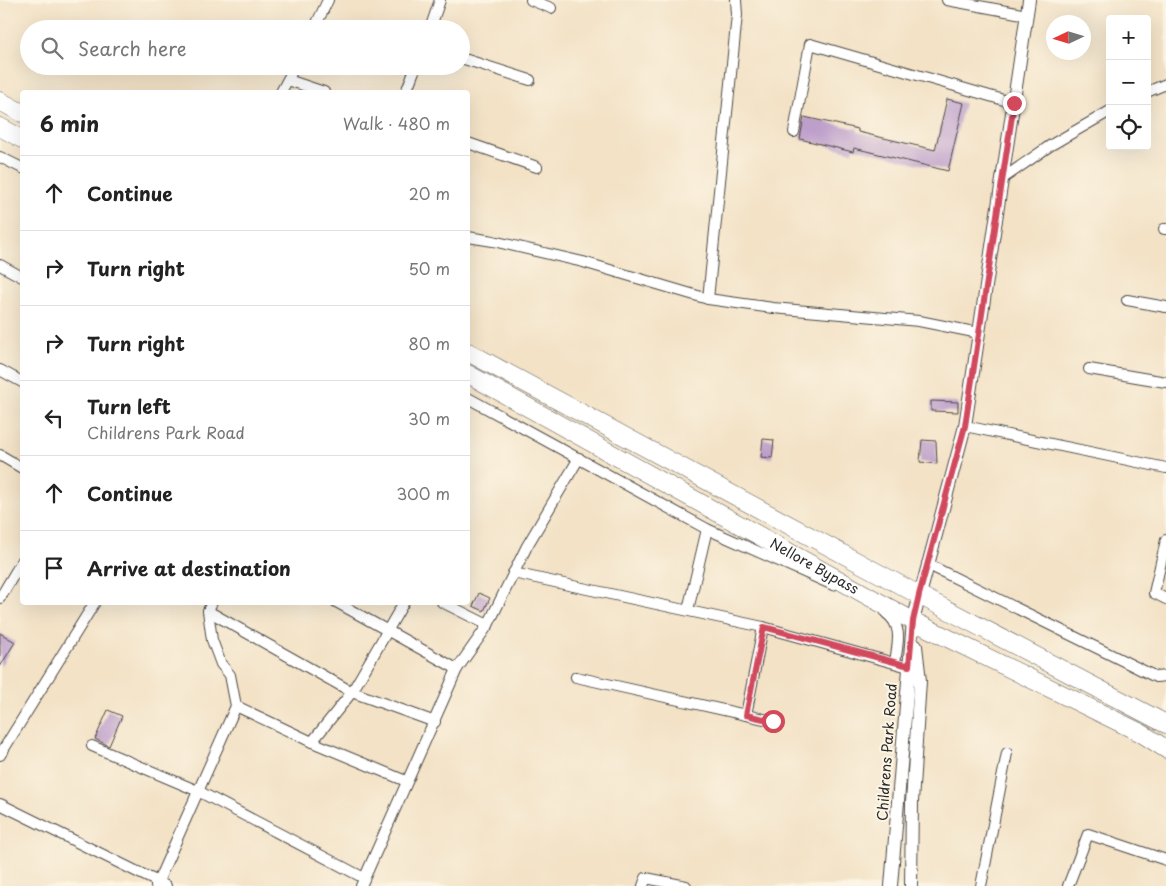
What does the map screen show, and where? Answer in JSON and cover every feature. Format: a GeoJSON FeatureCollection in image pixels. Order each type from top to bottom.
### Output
{"type":"FeatureCollection","features":[{"type":"Feature","properties":{"kind":"highway"},"geometry":{"type":"LineString","coordinates":[[0,101],[20,111]]}},
{"type":"Feature","properties":{"kind":"highway"},"geometry":{"type":"LineString","coordinates":[[0,127],[20,138]]}},
{"type":"Feature","properties":{"kind":"highway","name":"Nellore Bypass"},"geometry":{"type":"LineString","coordinates":[[470,353],[919,595],[1166,724]]}},
{"type":"Feature","properties":{"kind":"highway","name":"Nellore Bypass"},"geometry":{"type":"LineString","coordinates":[[470,375],[913,621],[1140,733],[1166,749]]}},
{"type":"Feature","properties":{"kind":"street"},"geometry":{"type":"LineString","coordinates":[[318,20],[328,0]]}},
{"type":"Feature","properties":{"kind":"street"},"geometry":{"type":"LineString","coordinates":[[433,20],[440,0]]}},
{"type":"Feature","properties":{"kind":"street"},"geometry":{"type":"LineString","coordinates":[[531,0],[551,8]]}},
{"type":"Feature","properties":{"kind":"street"},"geometry":{"type":"LineString","coordinates":[[708,299],[737,15],[736,0]]}},
{"type":"Feature","properties":{"kind":"street"},"geometry":{"type":"LineString","coordinates":[[947,0],[1027,15]]}},
{"type":"Feature","properties":{"kind":"street","name":"Childrens Park Road"},"geometry":{"type":"LineString","coordinates":[[911,886],[913,621],[965,426],[1029,0]]}},
{"type":"Feature","properties":{"kind":"street"},"geometry":{"type":"LineString","coordinates":[[794,132],[810,44],[1014,103]]}},
{"type":"Feature","properties":{"kind":"street"},"geometry":{"type":"LineString","coordinates":[[470,61],[530,80]]}},
{"type":"Feature","properties":{"kind":"street"},"geometry":{"type":"LineString","coordinates":[[282,90],[290,75]]}},
{"type":"Feature","properties":{"kind":"street"},"geometry":{"type":"LineString","coordinates":[[407,90],[413,75]]}},
{"type":"Feature","properties":{"kind":"street"},"geometry":{"type":"LineString","coordinates":[[288,80],[318,90]]}},
{"type":"Feature","properties":{"kind":"street"},"geometry":{"type":"LineString","coordinates":[[1151,90],[1166,84]]}},
{"type":"Feature","properties":{"kind":"street"},"geometry":{"type":"LineString","coordinates":[[1002,179],[1051,145],[1106,112]]}},
{"type":"Feature","properties":{"kind":"street"},"geometry":{"type":"LineString","coordinates":[[470,144],[538,167]]}},
{"type":"Feature","properties":{"kind":"street"},"geometry":{"type":"LineString","coordinates":[[0,157],[20,167]]}},
{"type":"Feature","properties":{"kind":"street"},"geometry":{"type":"LineString","coordinates":[[470,237],[583,262],[708,299],[773,308],[919,321],[979,333]]}},
{"type":"Feature","properties":{"kind":"street"},"geometry":{"type":"LineString","coordinates":[[0,265],[20,276]]}},
{"type":"Feature","properties":{"kind":"street"},"geometry":{"type":"LineString","coordinates":[[1127,300],[1166,307]]}},
{"type":"Feature","properties":{"kind":"street"},"geometry":{"type":"LineString","coordinates":[[1089,369],[1166,382]]}},
{"type":"Feature","properties":{"kind":"street"},"geometry":{"type":"LineString","coordinates":[[0,370],[20,381]]}},
{"type":"Feature","properties":{"kind":"street"},"geometry":{"type":"LineString","coordinates":[[470,399],[707,528],[870,602],[894,619],[899,634],[895,662]]}},
{"type":"Feature","properties":{"kind":"street"},"geometry":{"type":"LineString","coordinates":[[965,426],[1166,468]]}},
{"type":"Feature","properties":{"kind":"street"},"geometry":{"type":"LineString","coordinates":[[0,455],[20,467]]}},
{"type":"Feature","properties":{"kind":"street"},"geometry":{"type":"LineString","coordinates":[[92,746],[198,791],[363,882],[457,669],[488,625],[527,546],[579,458]]}},
{"type":"Feature","properties":{"kind":"street"},"geometry":{"type":"LineString","coordinates":[[688,610],[707,528]]}},
{"type":"Feature","properties":{"kind":"street"},"geometry":{"type":"LineString","coordinates":[[1166,543],[1154,593],[1166,599]]}},
{"type":"Feature","properties":{"kind":"street"},"geometry":{"type":"LineString","coordinates":[[0,597],[20,564]]}},
{"type":"Feature","properties":{"kind":"street"},"geometry":{"type":"LineString","coordinates":[[927,564],[1156,677],[1166,676]]}},
{"type":"Feature","properties":{"kind":"street"},"geometry":{"type":"LineString","coordinates":[[513,573],[764,627],[914,668]]}},
{"type":"Feature","properties":{"kind":"street"},"geometry":{"type":"LineString","coordinates":[[0,755],[93,605]]}},
{"type":"Feature","properties":{"kind":"street"},"geometry":{"type":"LineString","coordinates":[[342,605],[457,669]]}},
{"type":"Feature","properties":{"kind":"street"},"geometry":{"type":"LineString","coordinates":[[312,742],[352,692],[402,605]]}},
{"type":"Feature","properties":{"kind":"street"},"geometry":{"type":"LineString","coordinates":[[448,605],[488,625]]}},
{"type":"Feature","properties":{"kind":"street"},"geometry":{"type":"LineString","coordinates":[[210,607],[352,692],[435,722]]}},
{"type":"Feature","properties":{"kind":"street"},"geometry":{"type":"LineString","coordinates":[[0,804],[160,885],[198,791],[236,706],[230,676],[221,664],[212,640],[210,607]]}},
{"type":"Feature","properties":{"kind":"street"},"geometry":{"type":"LineString","coordinates":[[746,715],[764,627]]}},
{"type":"Feature","properties":{"kind":"street","name":"Childrens Park Road"},"geometry":{"type":"LineString","coordinates":[[891,886],[914,668]]}},
{"type":"Feature","properties":{"kind":"street"},"geometry":{"type":"LineString","coordinates":[[576,676],[773,721]]}},
{"type":"Feature","properties":{"kind":"street"},"geometry":{"type":"LineString","coordinates":[[236,706],[312,742],[406,781]]}},
{"type":"Feature","properties":{"kind":"street"},"geometry":{"type":"LineString","coordinates":[[981,886],[1007,753]]}},
{"type":"Feature","properties":{"kind":"street"},"geometry":{"type":"LineString","coordinates":[[1068,886],[1088,834],[1166,860]]}},
{"type":"Feature","properties":{"kind":"street"},"geometry":{"type":"LineString","coordinates":[[643,886],[646,878],[686,886]]}},
{"type":"Feature","properties":{"kind":"building"},"geometry":{"type":"Polygon","coordinates":[[[947,99],[964,103],[948,171],[854,148],[853,152],[800,139],[804,117],[858,129],[858,132],[935,150],[947,99]]]}},
{"type":"Feature","properties":{"kind":"building"},"geometry":{"type":"Polygon","coordinates":[[[931,401],[958,402],[958,412],[931,411],[931,401]]]}},
{"type":"Feature","properties":{"kind":"building"},"geometry":{"type":"Polygon","coordinates":[[[763,439],[774,440],[772,458],[761,457],[763,439]]]}},
{"type":"Feature","properties":{"kind":"building"},"geometry":{"type":"Polygon","coordinates":[[[922,440],[936,441],[937,464],[920,462],[922,440]]]}},
{"type":"Feature","properties":{"kind":"building"},"geometry":{"type":"Polygon","coordinates":[[[479,593],[490,598],[484,611],[473,606],[479,593]]]}},
{"type":"Feature","properties":{"kind":"building"},"geometry":{"type":"Polygon","coordinates":[[[0,633],[15,642],[0,667],[0,633]]]}},
{"type":"Feature","properties":{"kind":"building"},"geometry":{"type":"Polygon","coordinates":[[[108,710],[122,716],[109,746],[95,739],[108,710]]]}},
{"type":"Feature","properties":{"kind":"route"},"geometry":{"type":"LineString","coordinates":[[773,721],[746,715],[764,627],[909,666],[913,621],[919,595],[965,426],[1014,103]]}}]}
